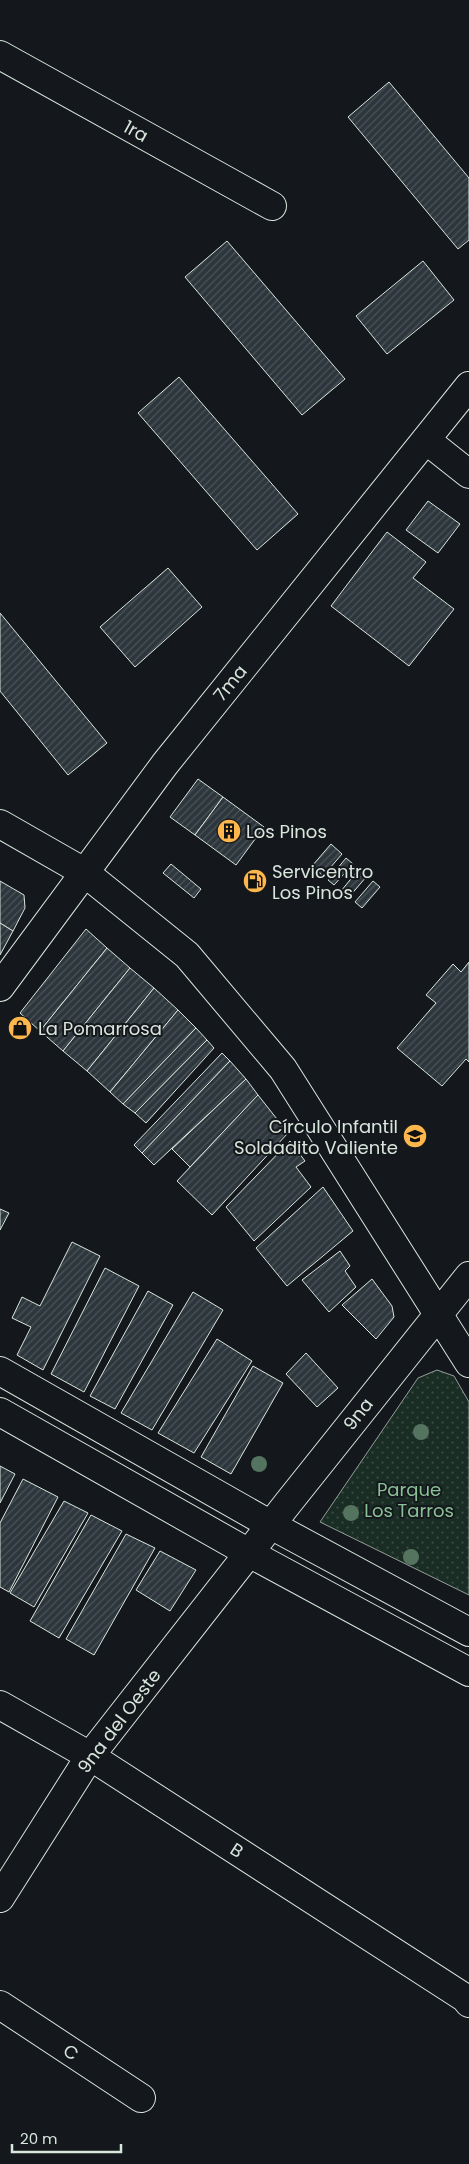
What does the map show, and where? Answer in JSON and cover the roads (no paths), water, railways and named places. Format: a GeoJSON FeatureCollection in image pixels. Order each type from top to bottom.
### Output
{"type":"FeatureCollection","features":[{"type":"Feature","properties":{"kind":"street","name":"1ra"},"geometry":{"type":"LineString","coordinates":[[0,55],[272,206]]}},
{"type":"Feature","properties":{"kind":"street","name":"7ma"},"geometry":{"type":"LineString","coordinates":[[0,987],[164,764],[469,386]]}},
{"type":"Feature","properties":{"kind":"street"},"geometry":{"type":"LineString","coordinates":[[426,440],[469,474]]}},
{"type":"Feature","properties":{"kind":"street"},"geometry":{"type":"LineString","coordinates":[[0,824],[84,872],[187,955],[282,1069],[439,1313],[469,1363]]}},
{"type":"Feature","properties":{"kind":"street","name":"9na"},"geometry":{"type":"LineString","coordinates":[[249,1553],[469,1276]]}},
{"type":"Feature","properties":{"kind":"street"},"geometry":{"type":"LineString","coordinates":[[0,1371],[271,1525],[469,1632]]}},
{"type":"Feature","properties":{"kind":"street"},"geometry":{"type":"LineString","coordinates":[[0,1412],[249,1553],[469,1672]]}},
{"type":"Feature","properties":{"kind":"street","name":"9na del Oeste"},"geometry":{"type":"LineString","coordinates":[[0,1898],[90,1756],[249,1553]]}},
{"type":"Feature","properties":{"kind":"street","name":"B"},"geometry":{"type":"LineString","coordinates":[[0,1705],[90,1756],[466,1998],[469,2003]]}},
{"type":"Feature","properties":{"kind":"street","name":"C"},"geometry":{"type":"LineString","coordinates":[[0,2005],[141,2098]]}},
{"type":"Feature","properties":{"kind":"place","name":"Los Pinos"},"geometry":{"type":"Point","coordinates":[229,831]}},
{"type":"Feature","properties":{"kind":"place","name":"Servicentro Los Pinos"},"geometry":{"type":"Point","coordinates":[255,881]}},
{"type":"Feature","properties":{"kind":"place","name":"La Pomarrosa"},"geometry":{"type":"Point","coordinates":[20,1028]}},
{"type":"Feature","properties":{"kind":"place","name":"Círculo Infantil Soldadito Valiente"},"geometry":{"type":"Point","coordinates":[415,1136]}},
{"type":"Feature","properties":{"kind":"park label","name":"Parque Los Tarros"},"geometry":{"type":"Point","coordinates":[409,1499]}}]}
